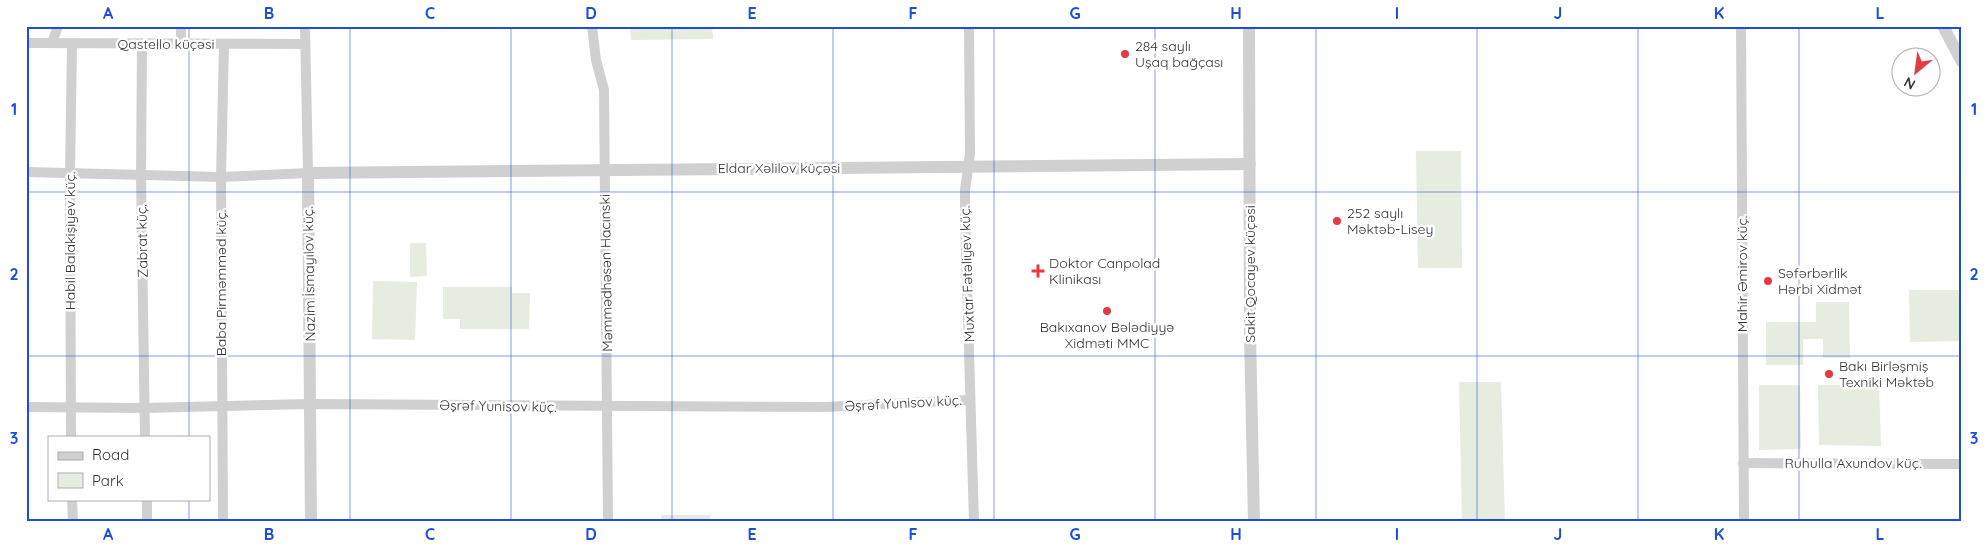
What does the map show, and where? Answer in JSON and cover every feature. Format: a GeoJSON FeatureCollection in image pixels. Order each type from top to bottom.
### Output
{"type":"FeatureCollection","features":[{"type":"Feature","properties":{"kind":"street"},"geometry":{"type":"LineString","coordinates":[[52,43],[58,26]]}},
{"type":"Feature","properties":{"kind":"street"},"geometry":{"type":"LineString","coordinates":[[181,26],[181,44]]}},
{"type":"Feature","properties":{"kind":"street","name":"Nazim İsmayılov küç."},"geometry":{"type":"LineString","coordinates":[[305,26],[311,522]]}},
{"type":"Feature","properties":{"kind":"street","name":"Məmmədhəsən Hacınski"},"geometry":{"type":"LineString","coordinates":[[592,26],[596,60],[604,90],[608,522]]}},
{"type":"Feature","properties":{"kind":"street","name":"Muxtar Fətəliyev küç."},"geometry":{"type":"LineString","coordinates":[[969,26],[970,137],[965,190],[965,214],[970,400],[974,455],[974,522]]}},
{"type":"Feature","properties":{"kind":"street","name":"Sakit Qocayev küçəsi"},"geometry":{"type":"LineString","coordinates":[[1249,26],[1250,334],[1254,522]]}},
{"type":"Feature","properties":{"kind":"street","name":"Mahir Əmirov küç."},"geometry":{"type":"LineString","coordinates":[[1741,26],[1744,522]]}},
{"type":"Feature","properties":{"kind":"street"},"geometry":{"type":"LineString","coordinates":[[1943,26],[1962,62]]}},
{"type":"Feature","properties":{"kind":"street","name":"Qastello küçəsi"},"geometry":{"type":"LineString","coordinates":[[26,44],[305,44]]}},
{"type":"Feature","properties":{"kind":"street","name":"Zabrat küç."},"geometry":{"type":"LineString","coordinates":[[142,44],[140,176],[145,436]]}},
{"type":"Feature","properties":{"kind":"street","name":"Baba Pirməmməd küç."},"geometry":{"type":"LineString","coordinates":[[223,522],[221,177],[224,44]]}},
{"type":"Feature","properties":{"kind":"street","name":"Habil Balakişiyev küç."},"geometry":{"type":"LineString","coordinates":[[70,436],[72,45]]}},
{"type":"Feature","properties":{"kind":"street","name":"Eldar Xəlilov küçəsi"},"geometry":{"type":"LineString","coordinates":[[308,173],[1250,164]]}},
{"type":"Feature","properties":{"kind":"street"},"geometry":{"type":"LineString","coordinates":[[26,172],[221,177],[308,173]]}},
{"type":"Feature","properties":{"kind":"street","name":"Əşrəf Yunisov küç."},"geometry":{"type":"LineString","coordinates":[[26,407],[144,408],[311,404],[825,407],[970,400]]}},
{"type":"Feature","properties":{"kind":"street","name":"Ruhulla Axundov küç."},"geometry":{"type":"LineString","coordinates":[[1743,463],[1962,464]]}},
{"type":"Feature","properties":{"kind":"street"},"geometry":{"type":"LineString","coordinates":[[72,500],[73,522]]}},
{"type":"Feature","properties":{"kind":"street"},"geometry":{"type":"LineString","coordinates":[[147,500],[147,522]]}},
{"type":"Feature","properties":{"kind":"green space"},"geometry":{"type":"Polygon","coordinates":[[[630,26],[712,26],[713,39],[631,40],[630,26]]]}},
{"type":"Feature","properties":{"kind":"green space"},"geometry":{"type":"Polygon","coordinates":[[[1416,151],[1461,151],[1462,268],[1418,268],[1416,151]]]}},
{"type":"Feature","properties":{"kind":"green space"},"geometry":{"type":"Polygon","coordinates":[[[410,243],[426,243],[427,276],[410,277],[410,243]]]}},
{"type":"Feature","properties":{"kind":"green space"},"geometry":{"type":"Polygon","coordinates":[[[373,281],[417,282],[415,340],[372,339],[373,281]]]}},
{"type":"Feature","properties":{"kind":"green space"},"geometry":{"type":"Polygon","coordinates":[[[443,287],[512,287],[512,293],[530,293],[529,329],[460,329],[460,319],[443,319],[443,287]]]}},
{"type":"Feature","properties":{"kind":"green space"},"geometry":{"type":"Polygon","coordinates":[[[1909,290],[1962,290],[1962,341],[1910,342],[1909,290]]]}},
{"type":"Feature","properties":{"kind":"green space"},"geometry":{"type":"Polygon","coordinates":[[[1816,302],[1849,302],[1850,358],[1823,358],[1823,339],[1803,339],[1803,365],[1766,365],[1766,322],[1816,322],[1816,302]]]}},
{"type":"Feature","properties":{"kind":"green space"},"geometry":{"type":"Polygon","coordinates":[[[1459,382],[1501,382],[1505,522],[1462,522],[1459,382]]]}},
{"type":"Feature","properties":{"kind":"green space"},"geometry":{"type":"Polygon","coordinates":[[[1879,384],[1881,446],[1819,445],[1818,385],[1879,384]]]}},
{"type":"Feature","properties":{"kind":"green space"},"geometry":{"type":"Polygon","coordinates":[[[1759,385],[1800,385],[1801,449],[1759,450],[1759,385]]]}},
{"type":"Feature","properties":{"kind":"green space"},"geometry":{"type":"Polygon","coordinates":[[[661,515],[710,515],[710,522],[661,522],[661,515]]]}},
{"type":"Feature","properties":{"kind":"place","name":"284 saylı Uşaq bağçası"},"geometry":{"type":"Point","coordinates":[1125,54]}},
{"type":"Feature","properties":{"kind":"place","name":"252 saylı Məktəb-Lisey"},"geometry":{"type":"Point","coordinates":[1337,221]}},
{"type":"Feature","properties":{"kind":"place","name":"Doktor Canpolad Klinikası"},"geometry":{"type":"Point","coordinates":[1038,271]}},
{"type":"Feature","properties":{"kind":"place","name":"Səfərbərlik Hərbi Xidmət"},"geometry":{"type":"Point","coordinates":[1768,281]}},
{"type":"Feature","properties":{"kind":"place","name":"Bakıxanov Bələdiyyə Xidməti MMC"},"geometry":{"type":"Point","coordinates":[1107,311]}},
{"type":"Feature","properties":{"kind":"place","name":"Bakı Birləşmiş Texniki Məktəb"},"geometry":{"type":"Point","coordinates":[1829,374]}}]}
